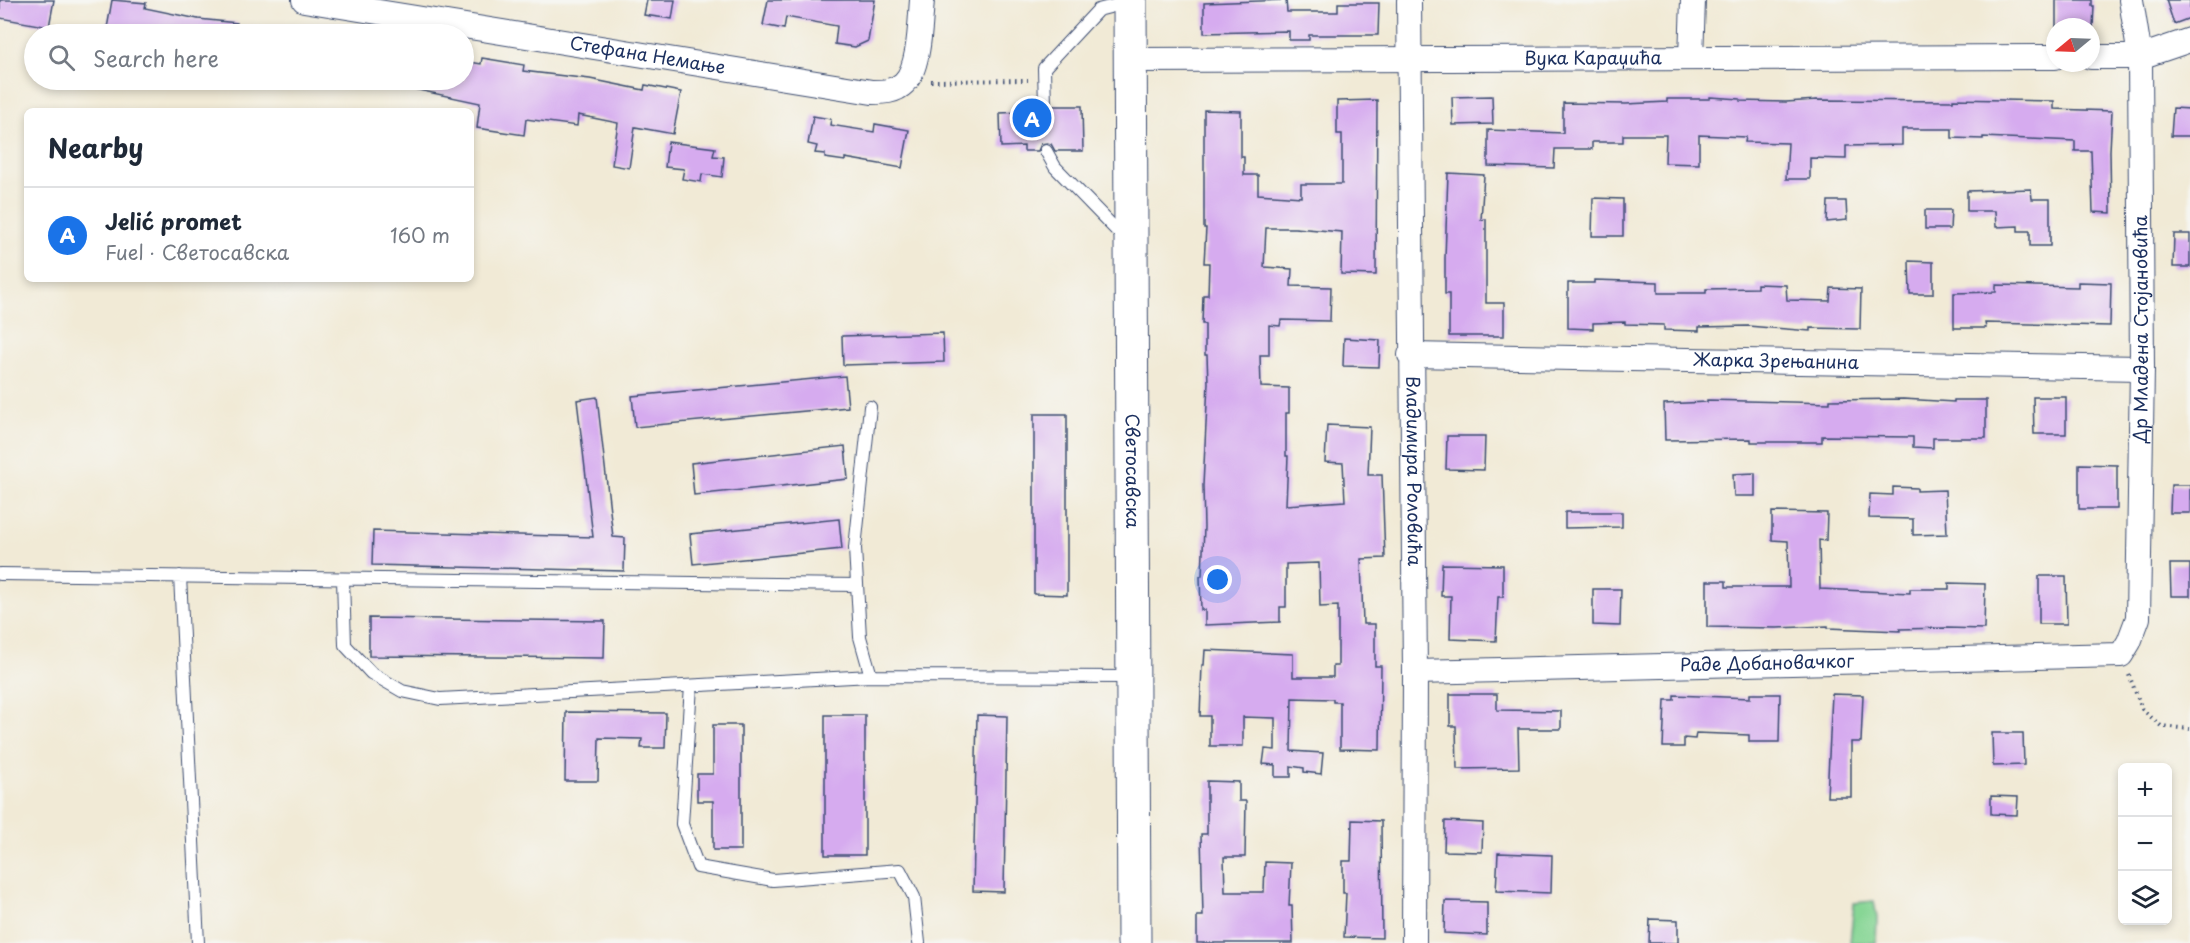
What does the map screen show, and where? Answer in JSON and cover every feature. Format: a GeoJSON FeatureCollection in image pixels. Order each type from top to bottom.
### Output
{"type":"FeatureCollection","features":[{"type":"Feature","properties":{"kind":"main road","name":"Светосавска"},"geometry":{"type":"LineString","coordinates":[[1130,1],[1134,943]]}},
{"type":"Feature","properties":{"kind":"street","name":"Стефана Немање"},"geometry":{"type":"LineString","coordinates":[[304,0],[452,24]]}},
{"type":"Feature","properties":{"kind":"street"},"geometry":{"type":"LineString","coordinates":[[906,81],[918,48],[922,0]]}},
{"type":"Feature","properties":{"kind":"street","name":"Владимира Роловића"},"geometry":{"type":"LineString","coordinates":[[1409,0],[1410,355],[1415,672],[1414,943]]}},
{"type":"Feature","properties":{"kind":"street"},"geometry":{"type":"LineString","coordinates":[[1691,58],[1693,0]]}},
{"type":"Feature","properties":{"kind":"street","name":"Др Младена Стојановића"},"geometry":{"type":"LineString","coordinates":[[2121,655],[2129,642],[2138,618],[2142,368],[2140,57],[2131,0]]}},
{"type":"Feature","properties":{"kind":"street","name":"Стефана Немање"},"geometry":{"type":"LineString","coordinates":[[474,28],[872,92],[891,90],[906,81]]}},
{"type":"Feature","properties":{"kind":"street"},"geometry":{"type":"LineString","coordinates":[[2100,57],[2140,57],[2190,40]]}},
{"type":"Feature","properties":{"kind":"street","name":"Вука Караџића"},"geometry":{"type":"LineString","coordinates":[[1131,60],[2046,57]]}},
{"type":"Feature","properties":{"kind":"street","name":"Жарка Зрењанина"},"geometry":{"type":"LineString","coordinates":[[1410,355],[2142,368]]}},
{"type":"Feature","properties":{"kind":"street","name":"Раде Добановачког"},"geometry":{"type":"LineString","coordinates":[[1415,672],[2121,655]]}},
{"type":"Feature","properties":{"kind":"lane"},"geometry":{"type":"LineString","coordinates":[[1045,106],[1044,69],[1098,10],[1130,1]]}},
{"type":"Feature","properties":{"kind":"lane"},"geometry":{"type":"LineString","coordinates":[[1046,151],[1055,167],[1131,244]]}},
{"type":"Feature","properties":{"kind":"lane"},"geometry":{"type":"LineString","coordinates":[[870,407],[855,548],[860,637],[872,676]]}},
{"type":"Feature","properties":{"kind":"lane"},"geometry":{"type":"LineString","coordinates":[[0,574],[857,585]]}},
{"type":"Feature","properties":{"kind":"lane"},"geometry":{"type":"LineString","coordinates":[[180,576],[198,943]]}},
{"type":"Feature","properties":{"kind":"lane"},"geometry":{"type":"LineString","coordinates":[[343,579],[345,645],[371,673],[402,691],[440,699],[872,676],[1132,677]]}},
{"type":"Feature","properties":{"kind":"lane"},"geometry":{"type":"LineString","coordinates":[[691,686],[682,824],[699,867],[774,880],[900,870],[914,897],[919,943]]}},
{"type":"Feature","properties":{"kind":"path"},"geometry":{"type":"LineString","coordinates":[[906,81],[1044,80]]}},
{"type":"Feature","properties":{"kind":"path"},"geometry":{"type":"LineString","coordinates":[[2121,655],[2142,709],[2161,726],[2190,729]]}},
{"type":"Feature","properties":{"kind":"green space"},"geometry":{"type":"Polygon","coordinates":[[[1874,901],[1877,918],[1876,943],[1850,943],[1854,903],[1874,901]]]}},
{"type":"Feature","properties":{"kind":"building"},"geometry":{"type":"Polygon","coordinates":[[[0,0],[54,0],[50,24],[33,24],[0,18],[0,0]]]}},
{"type":"Feature","properties":{"kind":"building"},"geometry":{"type":"Polygon","coordinates":[[[112,0],[146,3],[145,8],[198,19],[237,23],[237,24],[108,24],[112,0]]]}},
{"type":"Feature","properties":{"kind":"building"},"geometry":{"type":"Polygon","coordinates":[[[647,0],[675,0],[672,19],[644,15],[647,0]]]}},
{"type":"Feature","properties":{"kind":"building"},"geometry":{"type":"Polygon","coordinates":[[[768,0],[875,0],[868,41],[855,47],[835,44],[837,26],[786,17],[784,29],[763,25],[768,0]]]}},
{"type":"Feature","properties":{"kind":"building"},"geometry":{"type":"Polygon","coordinates":[[[1286,0],[1287,12],[1338,12],[1338,3],[1379,3],[1378,35],[1309,35],[1309,40],[1289,40],[1289,31],[1204,33],[1204,3],[1286,0]]]}},
{"type":"Feature","properties":{"kind":"building"},"geometry":{"type":"Polygon","coordinates":[[[2056,0],[2092,0],[2093,18],[2056,18],[2056,0]]]}},
{"type":"Feature","properties":{"kind":"building"},"geometry":{"type":"Polygon","coordinates":[[[2166,0],[2190,0],[2190,18],[2174,24],[2166,0]]]}},
{"type":"Feature","properties":{"kind":"building"},"geometry":{"type":"Polygon","coordinates":[[[482,58],[524,65],[523,71],[590,79],[644,90],[645,85],[681,92],[673,134],[635,127],[629,168],[612,165],[618,123],[578,115],[577,126],[526,119],[524,135],[477,128],[480,103],[418,90],[474,90],[474,63],[481,64],[482,58]]]}},
{"type":"Feature","properties":{"kind":"building"},"geometry":{"type":"Polygon","coordinates":[[[1492,96],[1493,124],[1453,125],[1452,97],[1492,96]]]}},
{"type":"Feature","properties":{"kind":"building"},"geometry":{"type":"Polygon","coordinates":[[[1710,97],[1740,99],[1740,101],[1786,102],[1817,100],[1953,101],[1953,99],[2054,101],[2054,109],[2112,111],[2111,213],[2093,212],[2091,151],[2075,151],[2075,141],[1952,138],[1952,129],[1902,129],[1902,145],[1846,146],[1846,159],[1810,158],[1810,179],[1786,179],[1788,143],[1745,142],[1746,137],[1699,135],[1699,164],[1665,163],[1666,135],[1623,135],[1623,142],[1592,142],[1592,149],[1555,149],[1554,168],[1488,166],[1488,130],[1563,133],[1563,103],[1626,104],[1667,102],[1667,99],[1710,99],[1710,97]]]}},
{"type":"Feature","properties":{"kind":"building"},"geometry":{"type":"Polygon","coordinates":[[[1377,100],[1376,275],[1341,274],[1342,232],[1266,228],[1264,267],[1292,269],[1291,286],[1331,287],[1330,321],[1281,320],[1280,326],[1269,325],[1269,355],[1260,355],[1261,387],[1289,388],[1289,413],[1286,413],[1286,456],[1288,456],[1286,505],[1345,501],[1343,463],[1325,462],[1327,425],[1370,427],[1368,475],[1382,475],[1385,558],[1361,559],[1363,624],[1375,624],[1375,666],[1381,666],[1380,750],[1340,749],[1340,702],[1333,702],[1333,699],[1292,698],[1291,751],[1323,753],[1321,774],[1304,772],[1304,768],[1291,766],[1291,777],[1275,777],[1275,765],[1263,764],[1265,749],[1275,750],[1275,718],[1243,717],[1243,746],[1210,746],[1210,716],[1200,716],[1202,665],[1204,665],[1205,650],[1293,654],[1293,677],[1333,677],[1333,666],[1338,666],[1338,606],[1320,607],[1319,563],[1286,564],[1286,607],[1280,607],[1280,622],[1205,625],[1205,610],[1201,610],[1200,576],[1202,576],[1208,383],[1205,324],[1202,324],[1203,295],[1208,295],[1209,263],[1204,263],[1206,228],[1204,228],[1204,110],[1241,111],[1241,157],[1244,157],[1244,175],[1258,175],[1258,194],[1301,197],[1301,184],[1342,184],[1342,134],[1337,134],[1337,101],[1377,100]]]}},
{"type":"Feature","properties":{"kind":"building"},"geometry":{"type":"Polygon","coordinates":[[[1037,106],[1038,111],[1045,114],[1050,113],[1053,106],[1082,106],[1083,151],[1055,151],[1051,144],[1047,143],[1041,144],[1038,151],[1024,151],[1024,146],[1001,147],[1000,113],[1022,112],[1022,107],[1037,106]]]}},
{"type":"Feature","properties":{"kind":"building"},"geometry":{"type":"Polygon","coordinates":[[[2173,108],[2190,109],[2190,136],[2171,136],[2173,108]]]}},
{"type":"Feature","properties":{"kind":"building"},"geometry":{"type":"Polygon","coordinates":[[[813,116],[831,119],[830,125],[874,132],[875,124],[909,130],[902,168],[845,158],[845,161],[825,158],[825,154],[815,153],[817,146],[808,144],[813,116]]]}},
{"type":"Feature","properties":{"kind":"building"},"geometry":{"type":"Polygon","coordinates":[[[668,142],[715,148],[713,156],[724,157],[722,177],[702,174],[701,182],[682,179],[684,169],[665,167],[668,142]]]}},
{"type":"Feature","properties":{"kind":"building"},"geometry":{"type":"Polygon","coordinates":[[[1448,173],[1484,175],[1481,220],[1486,219],[1486,303],[1504,303],[1504,336],[1449,336],[1449,294],[1445,294],[1448,173]]]}},
{"type":"Feature","properties":{"kind":"building"},"geometry":{"type":"Polygon","coordinates":[[[2031,189],[2032,199],[2050,199],[2050,246],[2030,246],[2030,231],[2018,231],[2018,226],[1996,227],[1995,211],[1967,211],[1967,191],[2031,189]]]}},
{"type":"Feature","properties":{"kind":"building"},"geometry":{"type":"Polygon","coordinates":[[[1593,198],[1623,199],[1623,236],[1592,236],[1593,198]]]}},
{"type":"Feature","properties":{"kind":"building"},"geometry":{"type":"Polygon","coordinates":[[[1828,201],[1846,201],[1847,220],[1827,222],[1828,201]]]}},
{"type":"Feature","properties":{"kind":"building"},"geometry":{"type":"Polygon","coordinates":[[[1925,210],[1951,210],[1950,229],[1925,229],[1925,210]]]}},
{"type":"Feature","properties":{"kind":"building"},"geometry":{"type":"Polygon","coordinates":[[[2174,234],[2190,234],[2190,267],[2173,267],[2174,234]]]}},
{"type":"Feature","properties":{"kind":"building"},"geometry":{"type":"Polygon","coordinates":[[[1909,261],[1933,262],[1933,294],[1910,294],[1909,261]]]}},
{"type":"Feature","properties":{"kind":"building"},"geometry":{"type":"Polygon","coordinates":[[[1594,280],[1658,282],[1658,293],[1706,293],[1706,289],[1757,288],[1757,284],[1786,285],[1787,300],[1830,301],[1831,288],[1861,289],[1860,329],[1810,328],[1810,331],[1748,326],[1699,327],[1699,331],[1664,330],[1664,325],[1625,324],[1625,322],[1593,323],[1593,329],[1568,328],[1568,283],[1594,283],[1594,280]]]}},
{"type":"Feature","properties":{"kind":"building"},"geometry":{"type":"Polygon","coordinates":[[[2078,282],[2111,283],[2110,326],[1985,323],[1986,328],[1954,328],[1954,293],[1996,292],[1996,285],[2078,287],[2078,282]]]}},
{"type":"Feature","properties":{"kind":"building"},"geometry":{"type":"Polygon","coordinates":[[[943,333],[944,362],[843,365],[842,336],[943,333]]]}},
{"type":"Feature","properties":{"kind":"building"},"geometry":{"type":"Polygon","coordinates":[[[1344,338],[1380,340],[1379,367],[1343,366],[1344,338]]]}},
{"type":"Feature","properties":{"kind":"building"},"geometry":{"type":"Polygon","coordinates":[[[845,376],[848,407],[635,427],[632,396],[845,376]]]}},
{"type":"Feature","properties":{"kind":"building"},"geometry":{"type":"Polygon","coordinates":[[[597,397],[613,537],[625,538],[624,571],[372,565],[373,531],[593,537],[577,400],[597,397]]]}},
{"type":"Feature","properties":{"kind":"building"},"geometry":{"type":"Polygon","coordinates":[[[2033,397],[2066,397],[2066,434],[2034,434],[2033,397]]]}},
{"type":"Feature","properties":{"kind":"building"},"geometry":{"type":"Polygon","coordinates":[[[1903,399],[1954,402],[1954,400],[1986,400],[1986,438],[1933,438],[1933,448],[1913,447],[1913,437],[1822,436],[1822,442],[1751,442],[1751,439],[1665,440],[1664,404],[1707,402],[1707,400],[1830,403],[1830,400],[1903,399]]]}},
{"type":"Feature","properties":{"kind":"building"},"geometry":{"type":"Polygon","coordinates":[[[1034,414],[1067,414],[1067,595],[1034,594],[1034,414]]]}},
{"type":"Feature","properties":{"kind":"building"},"geometry":{"type":"Polygon","coordinates":[[[1447,436],[1485,436],[1484,470],[1446,469],[1447,436]]]}},
{"type":"Feature","properties":{"kind":"building"},"geometry":{"type":"Polygon","coordinates":[[[845,446],[848,479],[694,495],[691,463],[845,446]]]}},
{"type":"Feature","properties":{"kind":"building"},"geometry":{"type":"Polygon","coordinates":[[[2079,464],[2117,465],[2117,509],[2079,509],[2079,464]]]}},
{"type":"Feature","properties":{"kind":"building"},"geometry":{"type":"Polygon","coordinates":[[[1755,473],[1755,496],[1734,496],[1733,474],[1755,473]]]}},
{"type":"Feature","properties":{"kind":"building"},"geometry":{"type":"Polygon","coordinates":[[[2171,485],[2190,485],[2190,513],[2170,513],[2171,485]]]}},
{"type":"Feature","properties":{"kind":"building"},"geometry":{"type":"Polygon","coordinates":[[[1893,487],[1917,488],[1917,491],[1945,490],[1947,534],[1913,535],[1913,519],[1869,518],[1870,494],[1893,495],[1893,487]]]}},
{"type":"Feature","properties":{"kind":"building"},"geometry":{"type":"Polygon","coordinates":[[[1565,512],[1622,512],[1622,527],[1565,528],[1565,512]]]}},
{"type":"Feature","properties":{"kind":"building"},"geometry":{"type":"Polygon","coordinates":[[[1772,512],[1827,513],[1826,541],[1819,540],[1820,589],[1910,593],[1910,589],[1949,589],[1949,583],[1985,584],[1984,629],[1900,629],[1900,631],[1828,628],[1828,626],[1707,627],[1707,581],[1726,581],[1726,587],[1789,587],[1788,541],[1772,540],[1772,512]]]}},
{"type":"Feature","properties":{"kind":"building"},"geometry":{"type":"Polygon","coordinates":[[[839,519],[842,549],[693,564],[690,534],[839,519]]]}},
{"type":"Feature","properties":{"kind":"building"},"geometry":{"type":"Polygon","coordinates":[[[1442,564],[1503,565],[1503,597],[1498,597],[1496,641],[1450,639],[1451,596],[1441,596],[1442,564]]]}},
{"type":"Feature","properties":{"kind":"building"},"geometry":{"type":"Polygon","coordinates":[[[2170,564],[2190,564],[2190,596],[2171,596],[2170,564]]]}},
{"type":"Feature","properties":{"kind":"building"},"geometry":{"type":"Polygon","coordinates":[[[2039,576],[2066,576],[2067,624],[2039,624],[2039,576]]]}},
{"type":"Feature","properties":{"kind":"building"},"geometry":{"type":"Polygon","coordinates":[[[1593,589],[1621,589],[1620,626],[1593,625],[1593,589]]]}},
{"type":"Feature","properties":{"kind":"building"},"geometry":{"type":"Polygon","coordinates":[[[369,618],[605,621],[604,658],[369,656],[369,618]]]}},
{"type":"Feature","properties":{"kind":"building"},"geometry":{"type":"Polygon","coordinates":[[[1450,694],[1497,694],[1497,710],[1561,711],[1561,729],[1518,729],[1519,768],[1457,769],[1456,726],[1450,726],[1450,694]]]}},
{"type":"Feature","properties":{"kind":"building"},"geometry":{"type":"Polygon","coordinates":[[[1750,694],[1780,694],[1779,742],[1749,742],[1749,735],[1696,733],[1695,739],[1684,738],[1684,747],[1663,747],[1665,700],[1674,700],[1674,695],[1750,698],[1750,694]]]}},
{"type":"Feature","properties":{"kind":"building"},"geometry":{"type":"Polygon","coordinates":[[[1832,694],[1863,695],[1861,742],[1851,742],[1851,797],[1827,797],[1832,694]]]}},
{"type":"Feature","properties":{"kind":"building"},"geometry":{"type":"Polygon","coordinates":[[[566,712],[666,713],[665,748],[641,748],[642,739],[599,738],[598,781],[565,781],[566,712]]]}},
{"type":"Feature","properties":{"kind":"building"},"geometry":{"type":"Polygon","coordinates":[[[825,715],[865,715],[865,855],[825,855],[825,715]]]}},
{"type":"Feature","properties":{"kind":"building"},"geometry":{"type":"Polygon","coordinates":[[[977,715],[1007,716],[1004,892],[973,891],[977,715]]]}},
{"type":"Feature","properties":{"kind":"building"},"geometry":{"type":"Polygon","coordinates":[[[713,725],[741,725],[741,850],[713,850],[713,801],[697,801],[697,774],[713,774],[713,725]]]}},
{"type":"Feature","properties":{"kind":"building"},"geometry":{"type":"Polygon","coordinates":[[[1992,733],[2023,733],[2024,765],[1993,766],[1992,733]]]}},
{"type":"Feature","properties":{"kind":"building"},"geometry":{"type":"Polygon","coordinates":[[[1207,781],[1239,782],[1239,801],[1246,801],[1245,857],[1224,857],[1225,892],[1264,892],[1265,862],[1291,863],[1289,906],[1292,906],[1293,943],[1197,943],[1197,916],[1203,916],[1201,834],[1207,834],[1207,781]]]}},
{"type":"Feature","properties":{"kind":"building"},"geometry":{"type":"Polygon","coordinates":[[[1991,796],[2018,797],[2017,815],[1991,814],[1991,796]]]}},
{"type":"Feature","properties":{"kind":"building"},"geometry":{"type":"Polygon","coordinates":[[[1352,820],[1381,821],[1382,938],[1344,937],[1346,893],[1343,893],[1343,861],[1351,861],[1352,820]]]}},
{"type":"Feature","properties":{"kind":"building"},"geometry":{"type":"Polygon","coordinates":[[[1445,821],[1483,823],[1482,852],[1444,851],[1445,821]]]}},
{"type":"Feature","properties":{"kind":"building"},"geometry":{"type":"Polygon","coordinates":[[[1498,853],[1552,855],[1551,893],[1496,891],[1498,853]]]}},
{"type":"Feature","properties":{"kind":"building"},"geometry":{"type":"Polygon","coordinates":[[[1445,901],[1487,902],[1487,935],[1444,933],[1445,901]]]}},
{"type":"Feature","properties":{"kind":"building"},"geometry":{"type":"Polygon","coordinates":[[[1650,919],[1678,920],[1678,943],[1649,943],[1650,919]]]}},
{"type":"Feature","properties":{"kind":"place","name":"Jelić promet"},"geometry":{"type":"Point","coordinates":[1032,118]}}]}
